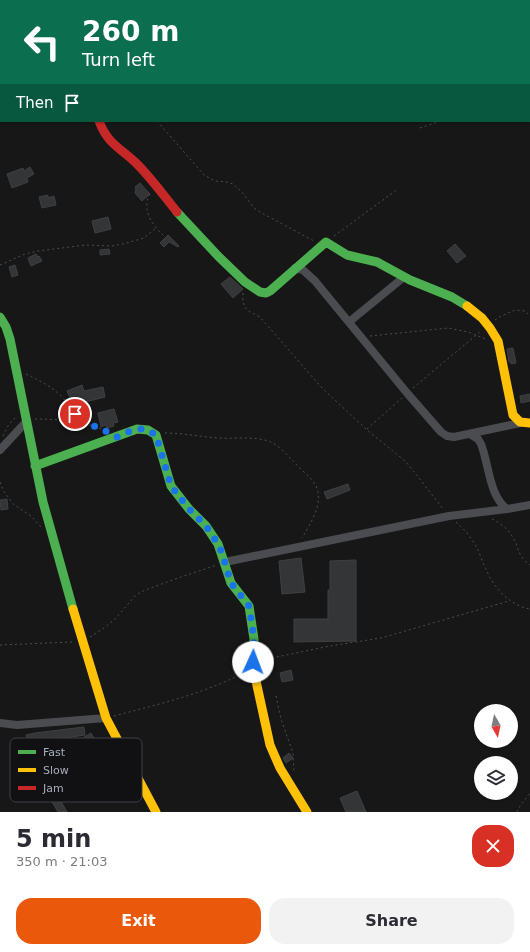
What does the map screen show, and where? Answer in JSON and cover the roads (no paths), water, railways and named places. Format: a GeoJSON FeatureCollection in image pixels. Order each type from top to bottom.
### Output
{"type":"FeatureCollection","features":[{"type":"Feature","properties":{"kind":"street"},"geometry":{"type":"LineString","coordinates":[[99,122],[103,132],[108,139],[137,164],[180,217],[245,282],[254,289],[266,293],[270,291],[323,244],[346,255],[376,262],[404,277],[438,290],[468,306],[482,317],[498,341],[513,415],[520,423]]}},
{"type":"Feature","properties":{"kind":"street"},"geometry":{"type":"LineString","coordinates":[[295,268],[303,270],[308,274],[350,322],[407,393],[441,432],[450,436],[470,434],[520,423],[530,423]]}},
{"type":"Feature","properties":{"kind":"street"},"geometry":{"type":"LineString","coordinates":[[350,322],[404,277]]}},
{"type":"Feature","properties":{"kind":"street"},"geometry":{"type":"LineString","coordinates":[[0,317],[8,333],[35,466],[52,537],[106,718],[117,738]]}},
{"type":"Feature","properties":{"kind":"street"},"geometry":{"type":"LineString","coordinates":[[0,450],[26,422]]}},
{"type":"Feature","properties":{"kind":"street"},"geometry":{"type":"LineString","coordinates":[[35,466],[137,429],[145,429],[154,433],[157,438],[171,486],[189,509],[206,526],[218,544],[231,583],[249,606],[254,638],[253,665],[272,753],[307,812]]}},
{"type":"Feature","properties":{"kind":"street"},"geometry":{"type":"LineString","coordinates":[[470,434],[478,439],[481,444],[495,495],[507,509]]}},
{"type":"Feature","properties":{"kind":"street"},"geometry":{"type":"LineString","coordinates":[[225,562],[449,516],[530,505]]}},
{"type":"Feature","properties":{"kind":"street"},"geometry":{"type":"LineString","coordinates":[[0,723],[17,725],[106,718]]}},
{"type":"Feature","properties":{"kind":"street"},"geometry":{"type":"LineString","coordinates":[[142,786],[156,812]]}}]}
